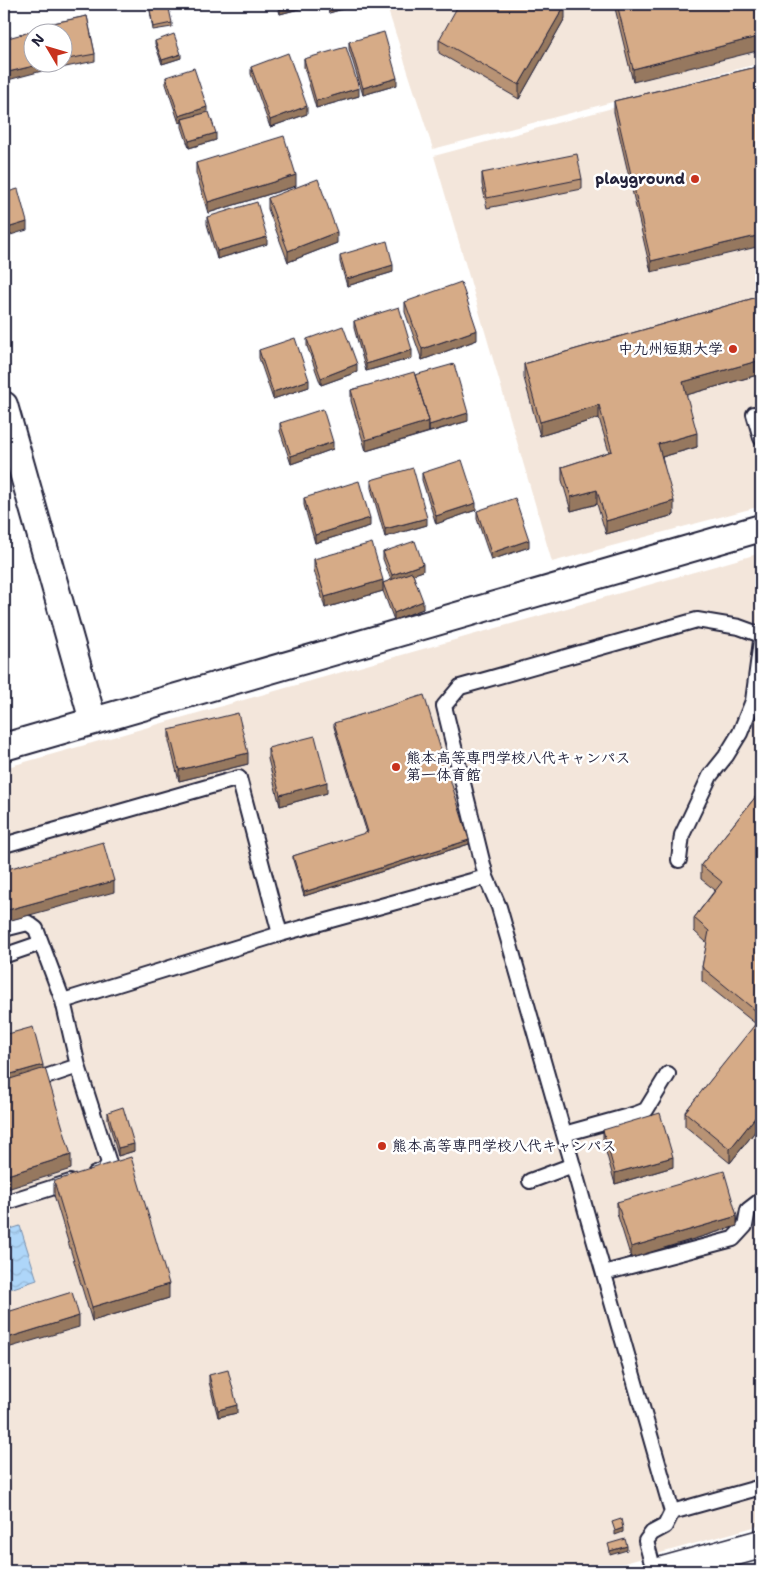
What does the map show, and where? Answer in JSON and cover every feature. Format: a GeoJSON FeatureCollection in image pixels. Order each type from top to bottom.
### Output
{"type":"FeatureCollection","features":[{"type":"Feature","properties":{"kind":"street"},"geometry":{"type":"LineString","coordinates":[[4,405],[93,721]]}},
{"type":"Feature","properties":{"kind":"street"},"geometry":{"type":"LineString","coordinates":[[4,747],[761,528]]}},
{"type":"Feature","properties":{"kind":"street"},"geometry":{"type":"LineString","coordinates":[[663,1571],[761,1544]]}},
{"type":"Feature","properties":{"kind":"lane"},"geometry":{"type":"LineString","coordinates":[[754,414],[761,438]]}},
{"type":"Feature","properties":{"kind":"lane"},"geometry":{"type":"LineString","coordinates":[[654,1571],[646,1540],[652,1533],[665,1526],[672,1512],[499,907],[486,877],[444,706],[460,687],[697,620],[739,627],[761,635]]}},
{"type":"Feature","properties":{"kind":"lane"},"geometry":{"type":"LineString","coordinates":[[679,860],[682,835],[686,826],[710,776],[726,756],[740,733],[753,701],[761,641]]}},
{"type":"Feature","properties":{"kind":"lane"},"geometry":{"type":"LineString","coordinates":[[4,845],[239,778],[280,934]]}},
{"type":"Feature","properties":{"kind":"lane"},"geometry":{"type":"LineString","coordinates":[[63,1001],[280,934],[486,877]]}},
{"type":"Feature","properties":{"kind":"lane"},"geometry":{"type":"LineString","coordinates":[[4,929],[28,923],[36,929],[63,1001],[78,1066],[109,1163],[104,1172],[4,1203]]}},
{"type":"Feature","properties":{"kind":"lane"},"geometry":{"type":"LineString","coordinates":[[6,955],[42,944]]}},
{"type":"Feature","properties":{"kind":"lane"},"geometry":{"type":"LineString","coordinates":[[4,1091],[78,1066]]}},
{"type":"Feature","properties":{"kind":"lane"},"geometry":{"type":"LineString","coordinates":[[564,1134],[646,1110],[668,1074]]}},
{"type":"Feature","properties":{"kind":"lane"},"geometry":{"type":"LineString","coordinates":[[530,1181],[573,1165]]}},
{"type":"Feature","properties":{"kind":"lane"},"geometry":{"type":"LineString","coordinates":[[604,1273],[733,1239],[745,1226],[748,1210],[761,1200]]}},
{"type":"Feature","properties":{"kind":"lane"},"geometry":{"type":"LineString","coordinates":[[672,1512],[761,1487]]}},
{"type":"Feature","properties":{"kind":"shaded area"},"geometry":{"type":"Polygon","coordinates":[[[386,4],[761,4],[761,63],[433,149],[386,4]]]}},
{"type":"Feature","properties":{"kind":"shaded area"},"geometry":{"type":"Polygon","coordinates":[[[761,68],[761,506],[552,562],[434,156],[761,68]]]}},
{"type":"Feature","properties":{"kind":"shaded area","name":"熊本高等専門学校八代キャンパス"},"geometry":{"type":"Polygon","coordinates":[[[761,553],[761,1525],[596,1571],[4,1571],[4,768],[761,553]]]}},
{"type":"Feature","properties":{"kind":"water"},"geometry":{"type":"Polygon","coordinates":[[[20,1226],[37,1280],[4,1291],[4,1231],[20,1226]]]}},
{"type":"Feature","properties":{"kind":"building"},"geometry":{"type":"Polygon","coordinates":[[[149,4],[168,4],[172,23],[153,27],[149,4]]]}},
{"type":"Feature","properties":{"kind":"building"},"geometry":{"type":"Polygon","coordinates":[[[459,4],[565,5],[519,85],[439,40],[459,4]]]}},
{"type":"Feature","properties":{"kind":"building"},"geometry":{"type":"Polygon","coordinates":[[[617,4],[761,4],[761,36],[633,69],[617,4]]]}},
{"type":"Feature","properties":{"kind":"building"},"geometry":{"type":"Polygon","coordinates":[[[87,16],[95,54],[72,58],[72,22],[58,22],[87,16]]]}},
{"type":"Feature","properties":{"kind":"building"},"geometry":{"type":"Polygon","coordinates":[[[384,32],[397,78],[363,88],[349,42],[384,32]]]}},
{"type":"Feature","properties":{"kind":"building"},"geometry":{"type":"Polygon","coordinates":[[[22,34],[22,69],[4,73],[4,39],[22,34]]]}},
{"type":"Feature","properties":{"kind":"building"},"geometry":{"type":"Polygon","coordinates":[[[174,34],[181,54],[162,60],[155,41],[174,34]]]}},
{"type":"Feature","properties":{"kind":"building"},"geometry":{"type":"Polygon","coordinates":[[[346,47],[359,88],[316,101],[304,59],[346,47]]]}},
{"type":"Feature","properties":{"kind":"building"},"geometry":{"type":"Polygon","coordinates":[[[288,53],[307,106],[270,120],[251,67],[288,53]]]}},
{"type":"Feature","properties":{"kind":"building","name":"playground"},"geometry":{"type":"Polygon","coordinates":[[[761,66],[761,235],[651,261],[614,101],[761,66]]]}},
{"type":"Feature","properties":{"kind":"building"},"geometry":{"type":"Polygon","coordinates":[[[194,68],[207,107],[179,116],[166,77],[194,68]]]}},
{"type":"Feature","properties":{"kind":"building"},"geometry":{"type":"Polygon","coordinates":[[[209,112],[216,133],[189,141],[182,119],[209,112]]]}},
{"type":"Feature","properties":{"kind":"building"},"geometry":{"type":"Polygon","coordinates":[[[284,136],[296,175],[208,202],[196,163],[284,136]]]}},
{"type":"Feature","properties":{"kind":"building"},"geometry":{"type":"Polygon","coordinates":[[[577,154],[582,179],[487,198],[482,173],[577,154]]]}},
{"type":"Feature","properties":{"kind":"building"},"geometry":{"type":"Polygon","coordinates":[[[318,179],[337,232],[288,251],[268,198],[318,179]]]}},
{"type":"Feature","properties":{"kind":"building"},"geometry":{"type":"Polygon","coordinates":[[[18,189],[27,222],[4,229],[4,193],[18,189]]]}},
{"type":"Feature","properties":{"kind":"building"},"geometry":{"type":"Polygon","coordinates":[[[257,202],[267,237],[217,251],[207,217],[257,202]]]}},
{"type":"Feature","properties":{"kind":"building"},"geometry":{"type":"Polygon","coordinates":[[[387,241],[393,265],[347,279],[340,255],[387,241]]]}},
{"type":"Feature","properties":{"kind":"building"},"geometry":{"type":"Polygon","coordinates":[[[461,282],[477,330],[422,349],[405,302],[461,282]]]}},
{"type":"Feature","properties":{"kind":"building"},"geometry":{"type":"Polygon","coordinates":[[[761,296],[761,360],[683,382],[697,433],[658,444],[674,501],[606,521],[597,490],[571,497],[562,467],[612,451],[599,405],[540,422],[524,364],[761,296]]]}},
{"type":"Feature","properties":{"kind":"building"},"geometry":{"type":"Polygon","coordinates":[[[399,307],[412,350],[366,364],[354,321],[399,307]]]}},
{"type":"Feature","properties":{"kind":"building"},"geometry":{"type":"Polygon","coordinates":[[[343,326],[357,364],[321,378],[307,339],[343,326]]]}},
{"type":"Feature","properties":{"kind":"building"},"geometry":{"type":"Polygon","coordinates":[[[295,338],[309,380],[273,392],[259,350],[295,338]]]}},
{"type":"Feature","properties":{"kind":"building"},"geometry":{"type":"Polygon","coordinates":[[[454,364],[468,413],[429,425],[415,375],[454,364]]]}},
{"type":"Feature","properties":{"kind":"building"},"geometry":{"type":"Polygon","coordinates":[[[414,372],[429,421],[366,440],[351,390],[414,372]]]}},
{"type":"Feature","properties":{"kind":"building"},"geometry":{"type":"Polygon","coordinates":[[[323,409],[333,442],[291,456],[280,423],[323,409]]]}},
{"type":"Feature","properties":{"kind":"building"},"geometry":{"type":"Polygon","coordinates":[[[462,460],[476,503],[436,516],[422,473],[462,460]]]}},
{"type":"Feature","properties":{"kind":"building"},"geometry":{"type":"Polygon","coordinates":[[[413,468],[427,518],[385,529],[371,480],[413,468]]]}},
{"type":"Feature","properties":{"kind":"building"},"geometry":{"type":"Polygon","coordinates":[[[359,481],[370,518],[315,535],[304,498],[359,481]]]}},
{"type":"Feature","properties":{"kind":"building"},"geometry":{"type":"Polygon","coordinates":[[[515,498],[529,540],[491,553],[477,511],[515,498]]]}},
{"type":"Feature","properties":{"kind":"building"},"geometry":{"type":"Polygon","coordinates":[[[415,541],[423,564],[392,575],[383,552],[415,541]]]}},
{"type":"Feature","properties":{"kind":"building"},"geometry":{"type":"Polygon","coordinates":[[[372,543],[383,580],[325,597],[314,559],[372,543]]]}},
{"type":"Feature","properties":{"kind":"building"},"geometry":{"type":"Polygon","coordinates":[[[412,572],[423,601],[394,613],[383,583],[412,572]]]}},
{"type":"Feature","properties":{"kind":"building","name":"熊本高等専門学校八代キャンパス 第一体育館"},"geometry":{"type":"Polygon","coordinates":[[[424,695],[469,840],[304,892],[293,856],[368,832],[334,723],[424,695]]]}},
{"type":"Feature","properties":{"kind":"building"},"geometry":{"type":"Polygon","coordinates":[[[238,713],[248,753],[179,770],[169,730],[238,713]]]}},
{"type":"Feature","properties":{"kind":"building"},"geometry":{"type":"Polygon","coordinates":[[[315,736],[327,782],[280,795],[268,748],[315,736]]]}},
{"type":"Feature","properties":{"kind":"building"},"geometry":{"type":"Polygon","coordinates":[[[761,790],[761,1015],[702,967],[709,931],[694,918],[722,882],[701,865],[761,790]]]}},
{"type":"Feature","properties":{"kind":"building"},"geometry":{"type":"Polygon","coordinates":[[[103,842],[114,881],[4,911],[4,870],[103,842]]]}},
{"type":"Feature","properties":{"kind":"building"},"geometry":{"type":"Polygon","coordinates":[[[761,1017],[761,1110],[730,1149],[685,1112],[761,1017]]]}},
{"type":"Feature","properties":{"kind":"building"},"geometry":{"type":"Polygon","coordinates":[[[33,1027],[43,1065],[4,1076],[4,1035],[33,1027]]]}},
{"type":"Feature","properties":{"kind":"building"},"geometry":{"type":"Polygon","coordinates":[[[45,1068],[71,1155],[4,1176],[4,1081],[45,1068]]]}},
{"type":"Feature","properties":{"kind":"building"},"geometry":{"type":"Polygon","coordinates":[[[123,1107],[134,1144],[118,1148],[108,1112],[123,1107]]]}},
{"type":"Feature","properties":{"kind":"building"},"geometry":{"type":"Polygon","coordinates":[[[660,1113],[673,1157],[615,1173],[603,1130],[660,1113]]]}},
{"type":"Feature","properties":{"kind":"building"},"geometry":{"type":"Polygon","coordinates":[[[131,1157],[169,1284],[92,1307],[54,1181],[131,1157]]]}},
{"type":"Feature","properties":{"kind":"building"},"geometry":{"type":"Polygon","coordinates":[[[724,1171],[737,1216],[631,1247],[617,1202],[724,1171]]]}},
{"type":"Feature","properties":{"kind":"building"},"geometry":{"type":"Polygon","coordinates":[[[72,1292],[79,1316],[4,1339],[4,1313],[72,1292]]]}},
{"type":"Feature","properties":{"kind":"building"},"geometry":{"type":"Polygon","coordinates":[[[228,1370],[237,1405],[218,1410],[209,1375],[228,1370]]]}},
{"type":"Feature","properties":{"kind":"building"},"geometry":{"type":"Polygon","coordinates":[[[621,1519],[623,1528],[615,1531],[612,1522],[621,1519]]]}},
{"type":"Feature","properties":{"kind":"building"},"geometry":{"type":"Polygon","coordinates":[[[625,1539],[627,1546],[610,1551],[608,1544],[625,1539]]]}},
{"type":"Feature","properties":{"kind":"place","name":"playground"},"geometry":{"type":"Point","coordinates":[695,179]}},
{"type":"Feature","properties":{"kind":"place","name":"中九州短期大学"},"geometry":{"type":"Point","coordinates":[733,349]}},
{"type":"Feature","properties":{"kind":"place","name":"熊本高等専門学校八代キャンパス 第一体育館"},"geometry":{"type":"Point","coordinates":[396,767]}},
{"type":"Feature","properties":{"kind":"place","name":"熊本高等専門学校八代キャンパス"},"geometry":{"type":"Point","coordinates":[382,1146]}}]}
